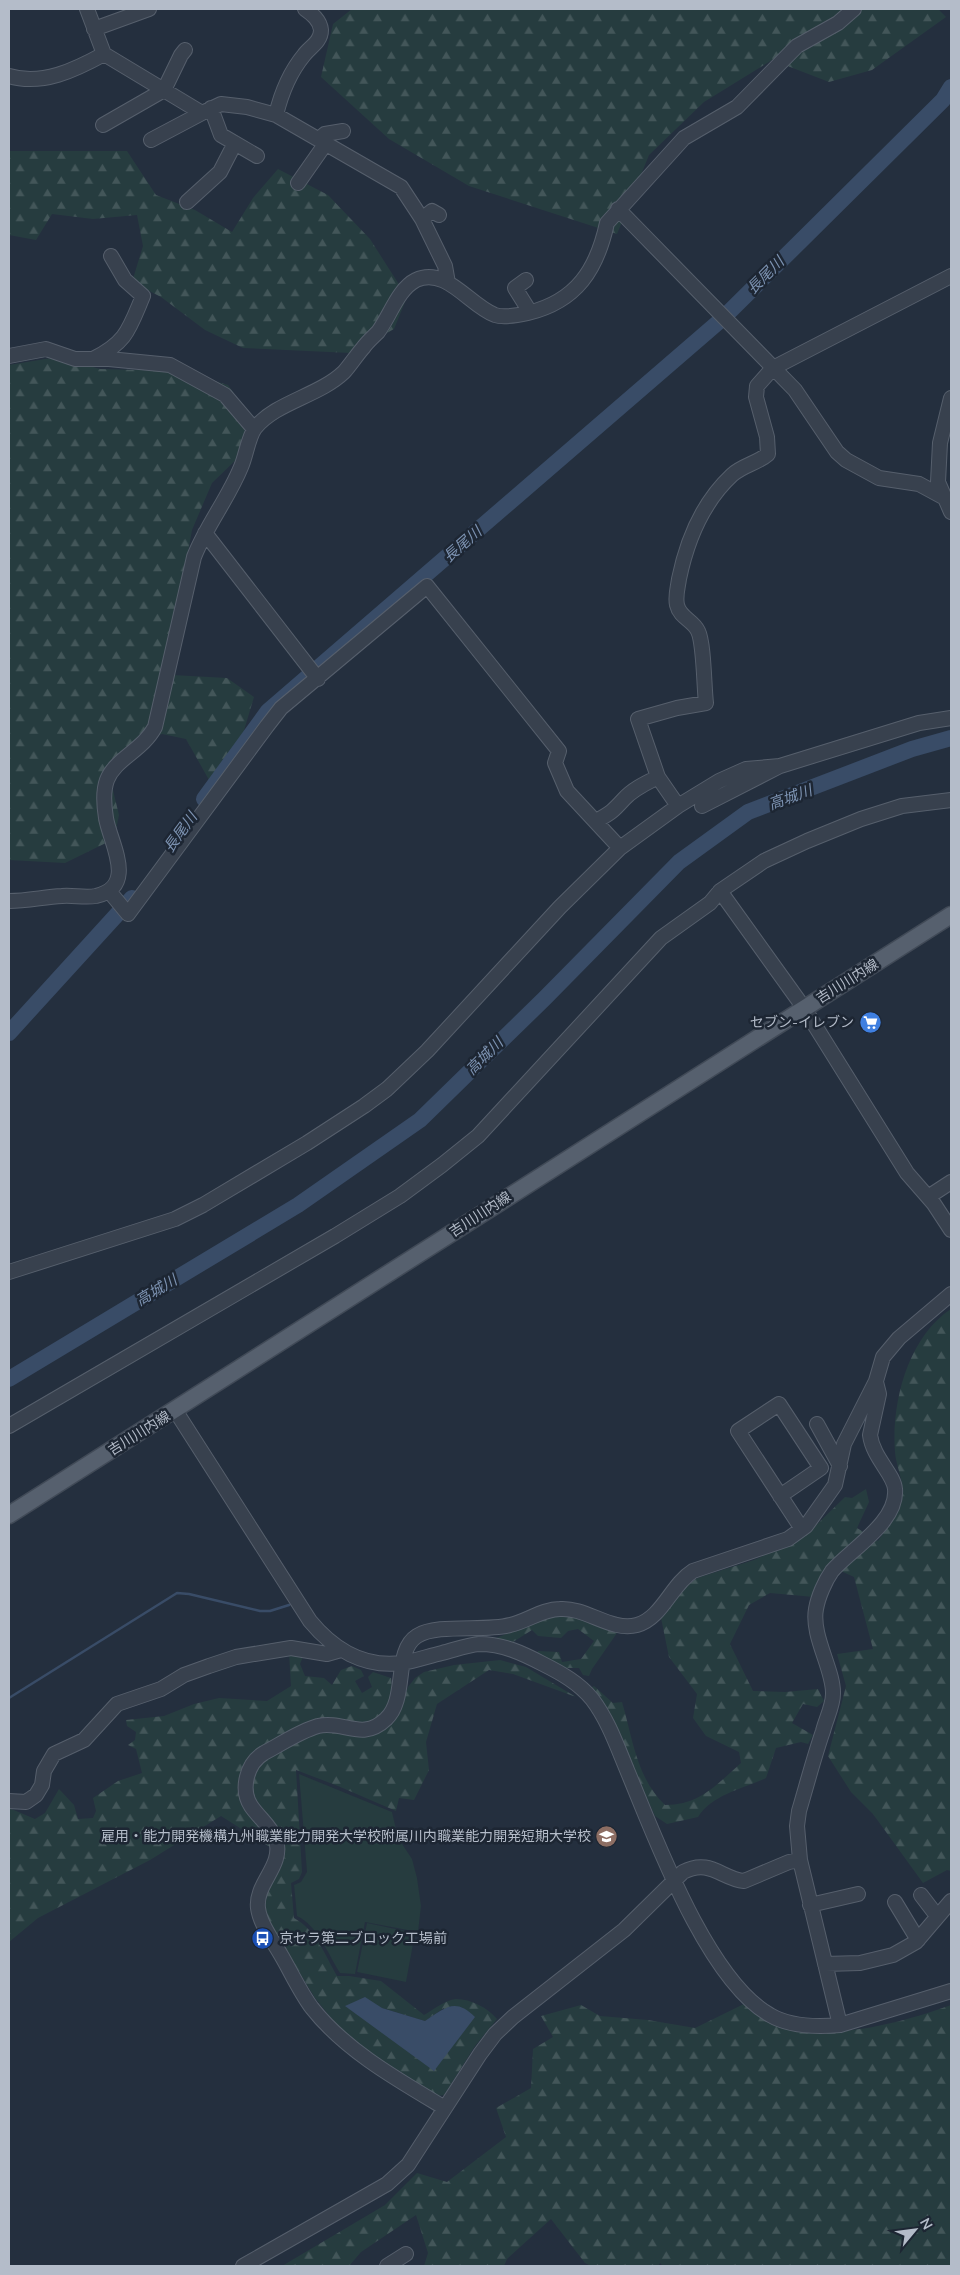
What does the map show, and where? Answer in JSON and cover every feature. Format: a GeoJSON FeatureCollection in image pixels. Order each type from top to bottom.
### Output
{"type":"FeatureCollection","features":[{"type":"Feature","properties":{"kind":"main road","name":"吉川川内線"},"geometry":{"type":"LineString","coordinates":[[9,1515],[951,915]]}},
{"type":"Feature","properties":{"kind":"street"},"geometry":{"type":"LineString","coordinates":[[87,9],[104,54],[164,90],[207,110],[222,136],[257,156]]}},
{"type":"Feature","properties":{"kind":"street"},"geometry":{"type":"LineString","coordinates":[[94,29],[149,9]]}},
{"type":"Feature","properties":{"kind":"street"},"geometry":{"type":"LineString","coordinates":[[276,115],[289,79],[304,55],[318,40],[321,31],[319,23],[305,9]]}},
{"type":"Feature","properties":{"kind":"street"},"geometry":{"type":"LineString","coordinates":[[9,901],[64,896],[96,896],[109,891],[119,874],[119,861],[106,819],[105,791],[107,780],[118,765],[143,745],[155,727],[189,573],[205,532],[222,505],[242,466],[254,429],[269,415],[322,388],[342,374],[378,331],[406,290],[415,281],[435,277],[448,283],[483,309],[497,316],[530,312],[558,302],[575,289],[590,271],[604,238],[608,223],[618,209],[684,138],[737,107],[797,46],[838,23],[854,9]]}},
{"type":"Feature","properties":{"kind":"street"},"geometry":{"type":"LineString","coordinates":[[104,125],[164,90],[185,50]]}},
{"type":"Feature","properties":{"kind":"street"},"geometry":{"type":"LineString","coordinates":[[9,76],[26,81],[74,71],[104,54]]}},
{"type":"Feature","properties":{"kind":"street"},"geometry":{"type":"LineString","coordinates":[[151,140],[221,104],[247,107],[276,115],[401,187],[432,212],[448,283]]}},
{"type":"Feature","properties":{"kind":"street"},"geometry":{"type":"LineString","coordinates":[[298,183],[325,134],[342,131]]}},
{"type":"Feature","properties":{"kind":"street"},"geometry":{"type":"LineString","coordinates":[[187,202],[220,172],[235,143]]}},
{"type":"Feature","properties":{"kind":"street"},"geometry":{"type":"LineString","coordinates":[[618,209],[795,390],[837,452],[846,460],[879,478],[919,484],[944,497]]}},
{"type":"Feature","properties":{"kind":"street"},"geometry":{"type":"LineString","coordinates":[[93,359],[119,344],[126,336],[144,296],[125,280],[111,256]]}},
{"type":"Feature","properties":{"kind":"street"},"geometry":{"type":"LineString","coordinates":[[678,806],[658,777],[638,719],[677,708],[706,703],[700,636],[694,625],[680,613],[676,594],[683,560],[691,535],[711,499],[732,474],[768,454],[768,437],[756,397],[757,386],[773,368],[951,276]]}},
{"type":"Feature","properties":{"kind":"street"},"geometry":{"type":"LineString","coordinates":[[526,280],[515,288],[530,312]]}},
{"type":"Feature","properties":{"kind":"street"},"geometry":{"type":"LineString","coordinates":[[9,356],[46,349],[75,359],[170,365],[225,395],[254,429]]}},
{"type":"Feature","properties":{"kind":"street"},"geometry":{"type":"LineString","coordinates":[[951,398],[938,464],[938,482],[951,512]]}},
{"type":"Feature","properties":{"kind":"street"},"geometry":{"type":"LineString","coordinates":[[205,532],[314,675]]}},
{"type":"Feature","properties":{"kind":"street"},"geometry":{"type":"LineString","coordinates":[[109,891],[124,909],[282,708],[314,675],[427,586],[559,751],[555,763],[567,791],[620,848]]}},
{"type":"Feature","properties":{"kind":"street"},"geometry":{"type":"LineString","coordinates":[[702,806],[780,766],[919,723],[951,718]]}},
{"type":"Feature","properties":{"kind":"street"},"geometry":{"type":"LineString","coordinates":[[9,1272],[176,1219],[308,1143],[387,1089],[427,1051],[560,907],[620,848],[678,806],[719,781],[746,769],[780,766]]}},
{"type":"Feature","properties":{"kind":"street"},"geometry":{"type":"LineString","coordinates":[[596,821],[618,808],[624,799],[639,787],[658,777]]}},
{"type":"Feature","properties":{"kind":"street"},"geometry":{"type":"LineString","coordinates":[[9,1426],[335,1236],[400,1196],[442,1165],[478,1136],[660,938],[710,903],[720,890],[764,862],[807,841],[861,819],[902,806],[951,800]]}},
{"type":"Feature","properties":{"kind":"street"},"geometry":{"type":"LineString","coordinates":[[720,890],[804,1008],[907,1173],[928,1197],[951,1230]]}},
{"type":"Feature","properties":{"kind":"street"},"geometry":{"type":"LineString","coordinates":[[928,1197],[951,1182]]}},
{"type":"Feature","properties":{"kind":"street"},"geometry":{"type":"LineString","coordinates":[[445,2108],[343,2040],[312,2007],[260,1915],[259,1896],[274,1866],[278,1846],[269,1826],[251,1806],[246,1791],[248,1771],[257,1757],[313,1728],[332,1725],[362,1731],[370,1729],[387,1718],[398,1696],[403,1663],[408,1646],[416,1636],[426,1633],[509,1626],[533,1615],[560,1608],[574,1610],[624,1626],[641,1624],[654,1614],[680,1581],[693,1571],[788,1539],[798,1532],[835,1486],[844,1444],[876,1381],[879,1368],[889,1348],[951,1294]]}},
{"type":"Feature","properties":{"kind":"street"},"geometry":{"type":"LineString","coordinates":[[840,2025],[800,1860],[797,1826],[799,1811],[833,1692],[818,1637],[816,1611],[820,1594],[831,1573],[876,1530],[891,1509],[895,1498],[894,1484],[875,1454],[870,1435],[879,1394],[876,1381]]}},
{"type":"Feature","properties":{"kind":"street"},"geometry":{"type":"LineString","coordinates":[[780,1496],[821,1468],[780,1404],[738,1430],[780,1496],[798,1532]]}},
{"type":"Feature","properties":{"kind":"street"},"geometry":{"type":"LineString","coordinates":[[175,1410],[310,1621],[320,1634],[341,1650],[352,1656],[378,1663],[403,1663],[477,1644],[498,1645],[514,1649],[558,1671],[576,1683],[590,1697],[608,1725],[675,1880],[718,1964],[735,1986],[755,2006],[771,2016],[788,2022],[825,2027],[840,2025],[951,1991]]}},
{"type":"Feature","properties":{"kind":"street"},"geometry":{"type":"LineString","coordinates":[[817,1424],[840,1466]]}},
{"type":"Feature","properties":{"kind":"street"},"geometry":{"type":"LineString","coordinates":[[746,1459],[798,1532]]}},
{"type":"Feature","properties":{"kind":"street"},"geometry":{"type":"LineString","coordinates":[[9,1801],[26,1802],[36,1795],[42,1785],[44,1771],[54,1754],[84,1740],[117,1704],[160,1688],[184,1675],[236,1657],[290,1648],[327,1654],[341,1650]]}},
{"type":"Feature","properties":{"kind":"street"},"geometry":{"type":"LineString","coordinates":[[243,2266],[387,2184],[408,2165],[495,2034],[513,2017],[624,1930],[675,1880],[690,1869],[708,1868],[719,1870],[738,1880],[744,1881],[789,1862],[800,1860]]}},
{"type":"Feature","properties":{"kind":"street"},"geometry":{"type":"LineString","coordinates":[[810,1905],[858,1894]]}},
{"type":"Feature","properties":{"kind":"street"},"geometry":{"type":"LineString","coordinates":[[922,1895],[937,1916]]}},
{"type":"Feature","properties":{"kind":"street"},"geometry":{"type":"LineString","coordinates":[[825,1964],[860,1963],[893,1955],[918,1940],[951,1901]]}},
{"type":"Feature","properties":{"kind":"street"},"geometry":{"type":"LineString","coordinates":[[896,1902],[918,1940]]}},
{"type":"Feature","properties":{"kind":"street"},"geometry":{"type":"LineString","coordinates":[[388,2266],[406,2254]]}},
{"type":"Feature","properties":{"kind":"green space"},"geometry":{"type":"Polygon","coordinates":[[[352,9],[938,9],[946,17],[872,70],[829,82],[772,60],[704,102],[649,155],[617,234],[469,186],[389,139],[321,77],[333,24],[352,9]]]}},
{"type":"Feature","properties":{"kind":"green space"},"geometry":{"type":"Polygon","coordinates":[[[9,151],[127,151],[156,195],[195,210],[232,232],[253,198],[278,169],[328,195],[370,239],[407,297],[394,329],[351,353],[243,348],[205,330],[161,297],[132,282],[143,246],[137,215],[93,219],[52,214],[36,240],[9,235],[9,151]]]}},
{"type":"Feature","properties":{"kind":"green space"},"geometry":{"type":"Polygon","coordinates":[[[57,357],[100,369],[179,371],[228,385],[248,413],[240,456],[212,483],[192,530],[177,613],[172,675],[227,678],[254,697],[239,747],[209,780],[186,739],[162,734],[126,749],[110,778],[119,815],[114,839],[65,863],[9,860],[9,365],[57,357]]]}},
{"type":"Feature","properties":{"kind":"green space"},"geometry":{"type":"Polygon","coordinates":[[[951,1309],[951,1871],[947,1870],[923,1883],[873,1814],[851,1792],[828,1756],[846,1686],[837,1654],[873,1649],[854,1577],[832,1567],[814,1597],[770,1593],[749,1605],[730,1644],[753,1691],[785,1692],[818,1689],[824,1701],[817,1707],[803,1704],[792,1723],[813,1735],[808,1744],[801,1742],[776,1748],[766,1778],[719,1798],[704,1809],[698,1817],[667,1824],[655,1816],[604,1704],[590,1688],[594,1686],[613,1703],[622,1702],[642,1770],[655,1794],[665,1805],[688,1802],[698,1798],[741,1763],[739,1752],[706,1736],[693,1718],[697,1694],[669,1657],[661,1618],[681,1590],[697,1578],[754,1560],[804,1537],[845,1497],[852,1498],[866,1489],[869,1502],[857,1528],[878,1541],[896,1513],[901,1501],[902,1484],[895,1452],[894,1433],[896,1413],[905,1373],[913,1354],[924,1336],[936,1321],[951,1309]]]}},
{"type":"Feature","properties":{"kind":"green space"},"geometry":{"type":"Polygon","coordinates":[[[557,1614],[602,1623],[617,1633],[589,1676],[583,1675],[579,1668],[564,1668],[537,1655],[538,1651],[559,1652],[562,1662],[581,1659],[594,1641],[578,1629],[568,1631],[561,1638],[538,1636],[532,1630],[513,1642],[496,1638],[557,1614]]]}},
{"type":"Feature","properties":{"kind":"green space"},"geometry":{"type":"Polygon","coordinates":[[[289,1653],[304,1654],[300,1664],[305,1676],[324,1678],[332,1685],[341,1670],[352,1666],[361,1670],[364,1676],[355,1681],[362,1693],[372,1687],[368,1677],[373,1672],[391,1678],[393,1694],[401,1705],[408,1687],[415,1678],[424,1672],[454,1665],[500,1660],[526,1667],[576,1697],[513,1674],[489,1670],[437,1704],[426,1742],[429,1770],[414,1800],[399,1798],[396,1811],[296,1770],[302,1872],[299,1879],[291,1883],[294,1918],[302,1923],[314,1936],[337,1976],[381,1981],[424,2015],[443,2003],[456,1999],[479,2005],[497,2019],[475,2046],[444,2095],[437,2096],[363,2048],[336,2024],[315,1998],[273,1930],[264,1908],[266,1892],[283,1860],[273,1849],[221,1816],[150,1860],[38,1918],[9,1942],[9,1808],[35,1819],[45,1813],[59,1789],[74,1805],[78,1819],[93,1818],[96,1811],[93,1798],[118,1781],[142,1773],[136,1749],[128,1745],[135,1740],[136,1732],[127,1726],[126,1720],[164,1716],[194,1704],[219,1698],[267,1701],[291,1686],[289,1653]],[[382,2008],[434,2071],[444,2008],[425,2021],[382,2008]]]}},
{"type":"Feature","properties":{"kind":"green space"},"geometry":{"type":"Polygon","coordinates":[[[299,1774],[392,1812],[398,1838],[412,1859],[421,1906],[418,1932],[365,1922],[355,1974],[340,1973],[317,1933],[297,1916],[294,1885],[301,1882],[307,1872],[299,1774]]]}},
{"type":"Feature","properties":{"kind":"green space"},"geometry":{"type":"Polygon","coordinates":[[[367,1923],[415,1933],[406,1982],[357,1972],[367,1923]]]}},
{"type":"Feature","properties":{"kind":"green space"},"geometry":{"type":"Polygon","coordinates":[[[748,2002],[793,2023],[823,2031],[841,2031],[880,2026],[951,2005],[951,2266],[663,2266],[660,2263],[658,2266],[591,2266],[585,2263],[551,2219],[507,2259],[504,2266],[424,2266],[428,2253],[416,2215],[361,2252],[349,2266],[282,2266],[385,2205],[417,2173],[447,2182],[506,2137],[496,2108],[531,2088],[533,2049],[553,2037],[541,2016],[581,2005],[600,2016],[648,2020],[695,2028],[748,2002]]]}},
{"type":"Feature","properties":{"kind":"water"},"geometry":{"type":"Polygon","coordinates":[[[365,1997],[382,2008],[425,2021],[444,2009],[456,2006],[462,2007],[475,2017],[434,2071],[345,2006],[365,1997]]]}},
{"type":"Feature","properties":{"kind":"waterway","name":"長尾川"},"geometry":{"type":"LineString","coordinates":[[204,799],[268,711],[722,319],[943,100],[951,87]]}},
{"type":"Feature","properties":{"kind":"waterway","name":"高城川"},"geometry":{"type":"LineString","coordinates":[[9,1379],[298,1205],[420,1120],[544,999],[679,862],[748,812],[912,749],[951,738]]}},
{"type":"Feature","properties":{"kind":"waterway","name":"長尾川"},"geometry":{"type":"LineString","coordinates":[[9,1033],[132,898]]}},
{"type":"Feature","properties":{"kind":"waterway"},"geometry":{"type":"LineString","coordinates":[[9,1698],[177,1593],[189,1594],[260,1611],[270,1611],[289,1605]]}},
{"type":"Feature","properties":{"kind":"place","name":"セブン-イレブン"},"geometry":{"type":"Point","coordinates":[870,1022]}},
{"type":"Feature","properties":{"kind":"place","name":"雇用・能力開発機構九州職業能力開発大学校附属川内職業能力開発短期大学校"},"geometry":{"type":"Point","coordinates":[607,1836]}},
{"type":"Feature","properties":{"kind":"place","name":"京セラ第二ブロック工場前"},"geometry":{"type":"Point","coordinates":[263,1938]}}]}
